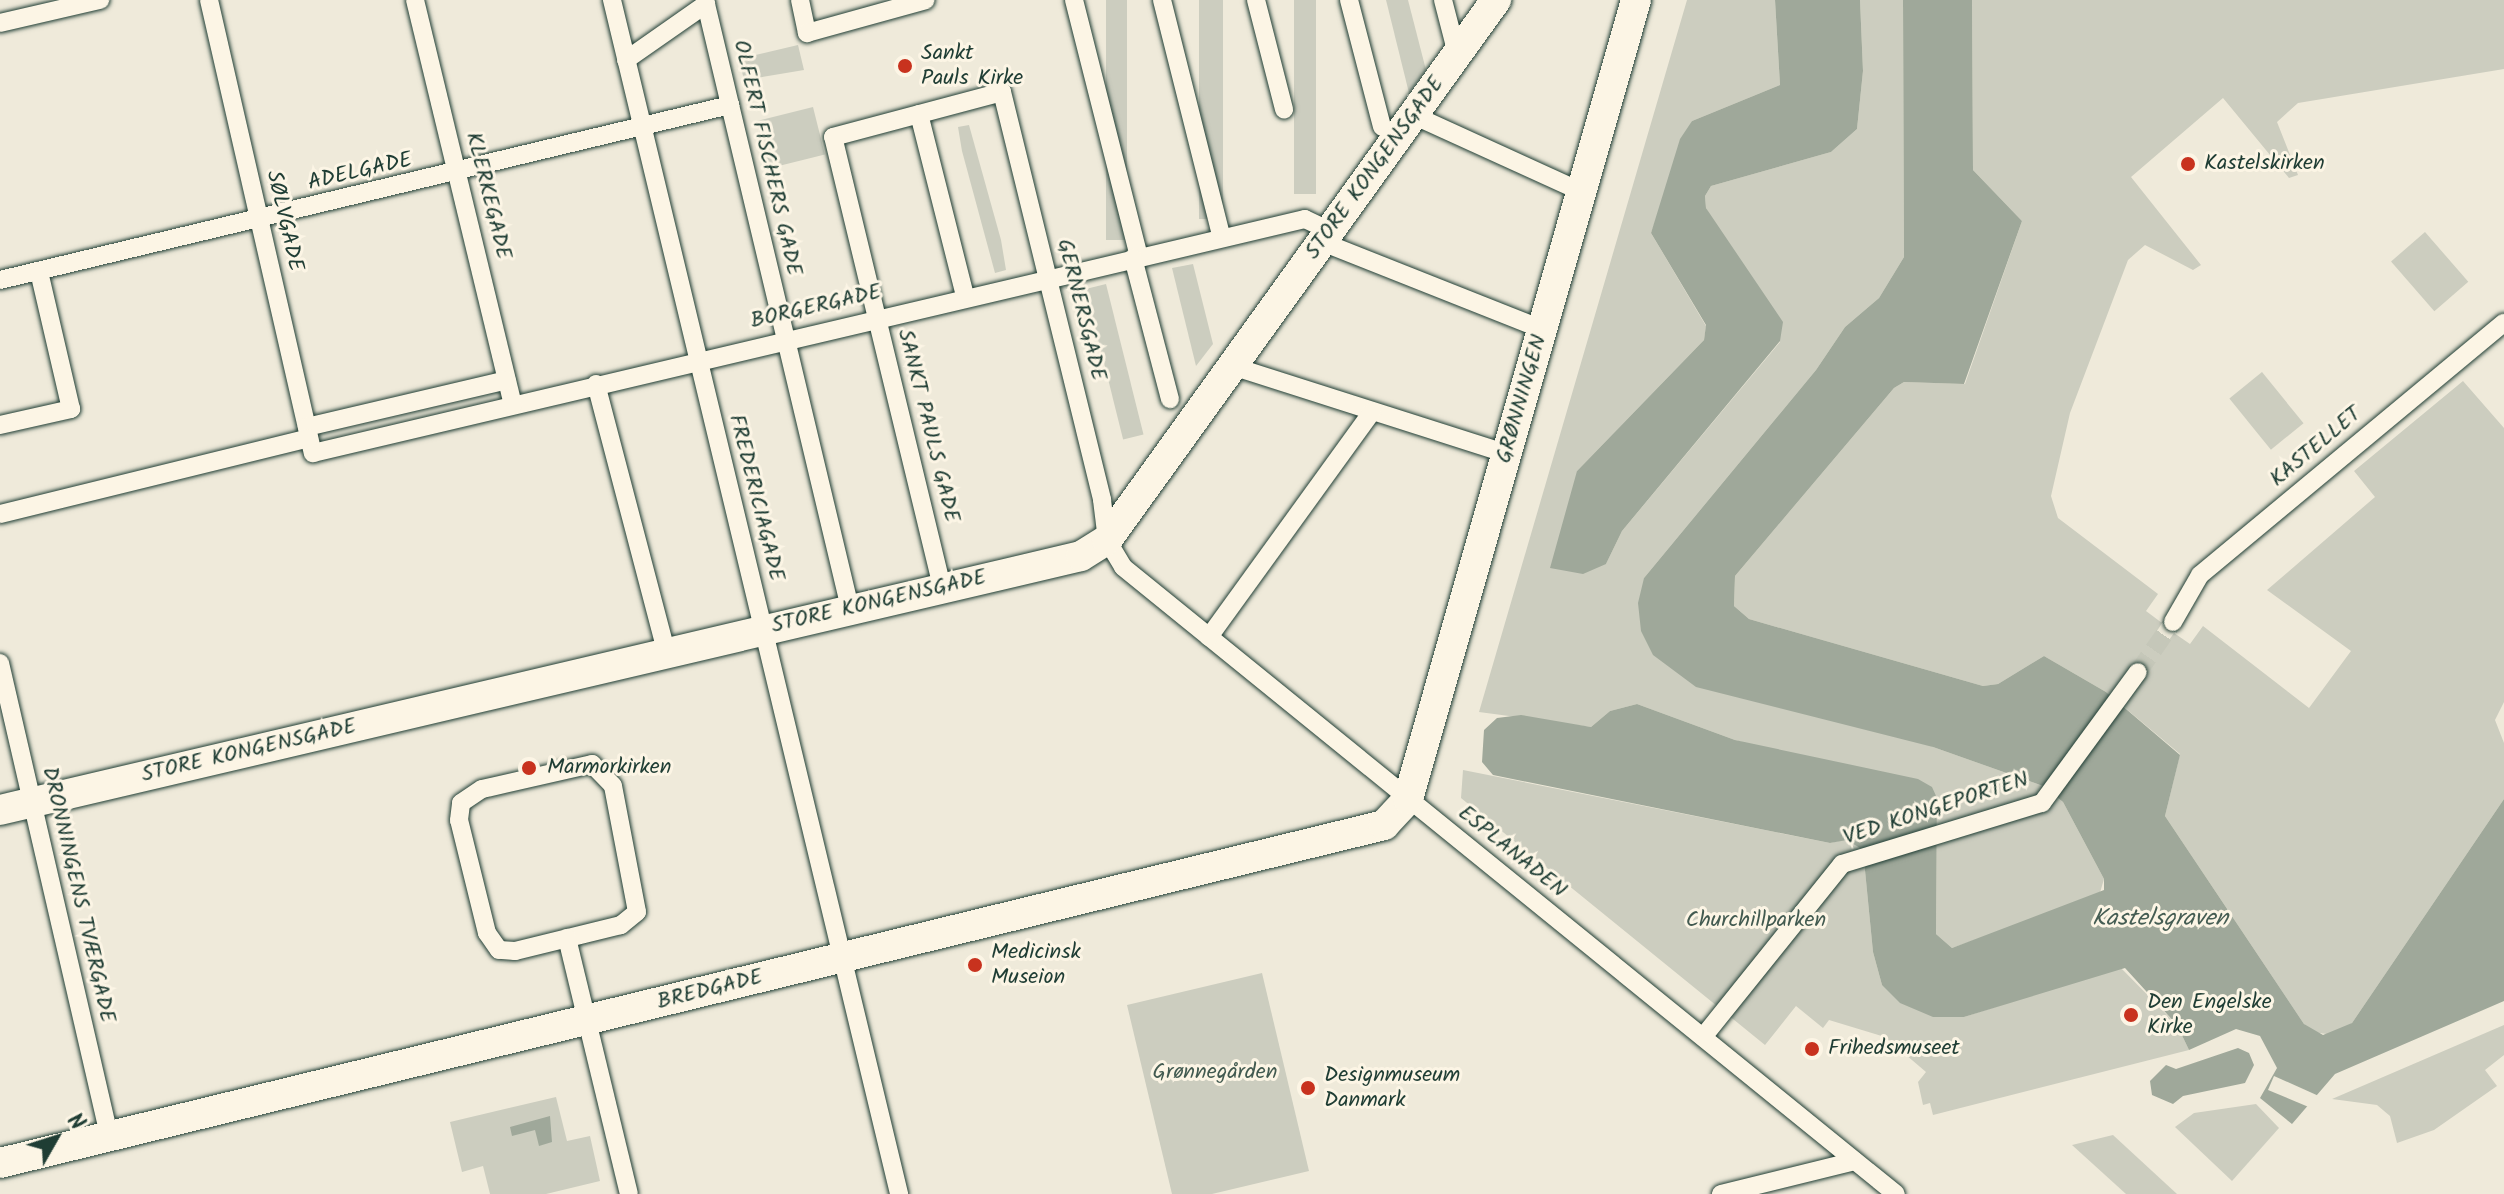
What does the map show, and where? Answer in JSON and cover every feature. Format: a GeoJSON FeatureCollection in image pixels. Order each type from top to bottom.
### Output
{"type":"FeatureCollection","features":[{"type":"Feature","properties":{"kind":"main road","name":"STORE KONGENSGADE"},"geometry":{"type":"LineString","coordinates":[[0,810],[666,650],[1081,556],[1107,540],[1496,0]]}},
{"type":"Feature","properties":{"kind":"main road","name":"GRØNNINGEN"},"geometry":{"type":"LineString","coordinates":[[1408,799],[1636,0]]}},
{"type":"Feature","properties":{"kind":"main road","name":"BREDGADE"},"geometry":{"type":"LineString","coordinates":[[0,1163],[1384,825],[1408,799]]}},
{"type":"Feature","properties":{"kind":"street"},"geometry":{"type":"LineString","coordinates":[[0,23],[100,0]]}},
{"type":"Feature","properties":{"kind":"street","name":"SØLVGADE"},"geometry":{"type":"LineString","coordinates":[[209,0],[310,439]]}},
{"type":"Feature","properties":{"kind":"street","name":"KLERKEGADE"},"geometry":{"type":"LineString","coordinates":[[415,0],[513,404]]}},
{"type":"Feature","properties":{"kind":"street","name":"FREDERICIAGADE"},"geometry":{"type":"LineString","coordinates":[[612,0],[899,1194]]}},
{"type":"Feature","properties":{"kind":"street"},"geometry":{"type":"LineString","coordinates":[[800,0],[807,33],[926,0]]}},
{"type":"Feature","properties":{"kind":"street"},"geometry":{"type":"LineString","coordinates":[[1074,0],[1170,399]]}},
{"type":"Feature","properties":{"kind":"street"},"geometry":{"type":"LineString","coordinates":[[1162,0],[1222,238]]}},
{"type":"Feature","properties":{"kind":"street"},"geometry":{"type":"LineString","coordinates":[[1256,0],[1284,109]]}},
{"type":"Feature","properties":{"kind":"street"},"geometry":{"type":"LineString","coordinates":[[1349,0],[1382,127]]}},
{"type":"Feature","properties":{"kind":"street"},"geometry":{"type":"LineString","coordinates":[[1443,0],[1457,54]]}},
{"type":"Feature","properties":{"kind":"street"},"geometry":{"type":"LineString","coordinates":[[626,60],[705,2]]}},
{"type":"Feature","properties":{"kind":"street","name":"OLFERT FISCHERS GADE"},"geometry":{"type":"LineString","coordinates":[[705,2],[850,608]]}},
{"type":"Feature","properties":{"kind":"street","name":"GERNERSGADE"},"geometry":{"type":"LineString","coordinates":[[919,114],[1002,92],[1102,500],[1107,540]]}},
{"type":"Feature","properties":{"kind":"street","name":"ADELGADE"},"geometry":{"type":"LineString","coordinates":[[0,280],[458,173],[730,105]]}},
{"type":"Feature","properties":{"kind":"street"},"geometry":{"type":"LineString","coordinates":[[919,114],[965,296]]}},
{"type":"Feature","properties":{"kind":"street","name":"SANKT PAULS GADE"},"geometry":{"type":"LineString","coordinates":[[919,114],[833,137],[942,587]]}},
{"type":"Feature","properties":{"kind":"street"},"geometry":{"type":"LineString","coordinates":[[1413,115],[1582,192]]}},
{"type":"Feature","properties":{"kind":"street","name":"BORGERGADE"},"geometry":{"type":"LineString","coordinates":[[310,439],[513,404],[1305,219],[1326,237],[1542,329]]}},
{"type":"Feature","properties":{"kind":"street"},"geometry":{"type":"LineString","coordinates":[[0,425],[71,409],[39,271]]}},
{"type":"Feature","properties":{"kind":"street","name":"KASTELLET"},"geometry":{"type":"LineString","coordinates":[[2173,622],[2200,575],[2504,323]]}},
{"type":"Feature","properties":{"kind":"street"},"geometry":{"type":"LineString","coordinates":[[1232,366],[1507,454]]}},
{"type":"Feature","properties":{"kind":"street","name":"BORGERGADE"},"geometry":{"type":"LineString","coordinates":[[0,514],[310,439],[507,380]]}},
{"type":"Feature","properties":{"kind":"street"},"geometry":{"type":"LineString","coordinates":[[596,384],[666,650]]}},
{"type":"Feature","properties":{"kind":"street"},"geometry":{"type":"LineString","coordinates":[[1209,637],[1372,412]]}},
{"type":"Feature","properties":{"kind":"street","name":"ESPLANADEN"},"geometry":{"type":"LineString","coordinates":[[1107,540],[1123,567],[1896,1194]]}},
{"type":"Feature","properties":{"kind":"street","name":"DRONNINGENS TVÆRGADE"},"geometry":{"type":"LineString","coordinates":[[0,663],[109,1137]]}},
{"type":"Feature","properties":{"kind":"street","name":"VED KONGEPORTEN"},"geometry":{"type":"LineString","coordinates":[[1703,1037],[1842,864],[2042,803],[2138,672]]}},
{"type":"Feature","properties":{"kind":"street"},"geometry":{"type":"LineString","coordinates":[[592,764],[609,778],[620,815],[637,912],[621,925],[567,938],[515,951],[494,946],[459,812],[464,798],[482,789],[592,764]]}},
{"type":"Feature","properties":{"kind":"street"},"geometry":{"type":"LineString","coordinates":[[567,938],[629,1194]]}},
{"type":"Feature","properties":{"kind":"street"},"geometry":{"type":"LineString","coordinates":[[1721,1194],[1855,1161]]}},
{"type":"Feature","properties":{"kind":"green space"},"geometry":{"type":"Polygon","coordinates":[[[1106,0],[1127,0],[1127,240],[1106,240],[1106,0]]]}},
{"type":"Feature","properties":{"kind":"green space"},"geometry":{"type":"Polygon","coordinates":[[[1199,0],[1223,0],[1223,219],[1199,219],[1199,0]]]}},
{"type":"Feature","properties":{"kind":"green space"},"geometry":{"type":"Polygon","coordinates":[[[1294,0],[1316,0],[1316,194],[1294,194],[1294,0]]]}},
{"type":"Feature","properties":{"kind":"green space"},"geometry":{"type":"Polygon","coordinates":[[[1386,0],[1408,0],[1426,70],[1409,93],[1386,0]]]}},
{"type":"Feature","properties":{"kind":"green space"},"geometry":{"type":"Polygon","coordinates":[[[1687,0],[1775,0],[1780,85],[1692,121],[1651,233],[1706,326],[1704,340],[1577,471],[1606,564],[1622,531],[1780,342],[1706,208],[1705,196],[1711,186],[1831,152],[1857,129],[1863,71],[1860,0],[1903,0],[1904,257],[1879,298],[1845,327],[1816,370],[1644,578],[1933,747],[2043,786],[2063,802],[2104,879],[2099,896],[1952,948],[1936,934],[1937,798],[1735,740],[1637,704],[1610,711],[1591,727],[1479,712],[1687,0]]]}},
{"type":"Feature","properties":{"kind":"green space"},"geometry":{"type":"Polygon","coordinates":[[[1972,0],[2504,0],[2504,69],[2298,103],[2277,122],[2298,175],[2289,178],[2223,98],[2131,177],[2201,265],[2193,270],[2145,245],[2128,260],[2070,413],[2051,496],[2058,518],[2158,594],[2146,611],[2162,623],[2157,631],[2169,640],[2174,633],[2190,644],[2203,626],[2309,708],[2351,651],[2267,590],[2375,497],[2354,471],[2463,381],[2504,428],[2504,702],[2495,720],[2504,743],[2504,799],[2352,1023],[2334,1035],[2312,1032],[2304,1024],[2165,816],[2180,754],[2106,692],[2044,656],[1998,684],[1983,686],[1749,619],[1734,606],[1735,576],[1894,388],[1904,382],[1965,384],[2022,221],[1973,170],[1972,0]]]}},
{"type":"Feature","properties":{"kind":"green space"},"geometry":{"type":"Polygon","coordinates":[[[798,45],[804,70],[744,80],[739,59],[798,45]]]}},
{"type":"Feature","properties":{"kind":"green space"},"geometry":{"type":"Polygon","coordinates":[[[813,107],[825,155],[769,169],[757,121],[813,107]]]}},
{"type":"Feature","properties":{"kind":"green space"},"geometry":{"type":"Polygon","coordinates":[[[969,125],[1001,240],[1006,270],[995,273],[962,151],[958,127],[969,125]]]}},
{"type":"Feature","properties":{"kind":"green space"},"geometry":{"type":"Polygon","coordinates":[[[2425,232],[2468,282],[2434,311],[2391,262],[2425,232]]]}},
{"type":"Feature","properties":{"kind":"green space"},"geometry":{"type":"Polygon","coordinates":[[[1193,264],[1213,344],[1196,366],[1172,268],[1193,264]]]}},
{"type":"Feature","properties":{"kind":"green space"},"geometry":{"type":"Polygon","coordinates":[[[1106,284],[1143,434],[1123,439],[1086,289],[1106,284]]]}},
{"type":"Feature","properties":{"kind":"green space"},"geometry":{"type":"Polygon","coordinates":[[[2262,372],[2304,423],[2271,450],[2229,398],[2262,372]]]}},
{"type":"Feature","properties":{"kind":"green space","name":"Churchillparken"},"geometry":{"type":"Polygon","coordinates":[[[1463,770],[1830,843],[1847,839],[1863,850],[1873,952],[1882,985],[1964,1017],[2120,967],[2177,1025],[2189,1050],[1933,1115],[1930,1103],[1923,1105],[1918,1082],[1926,1072],[1885,1037],[1829,1020],[1823,1028],[1796,1006],[1765,1045],[1461,798],[1463,770]]]}},
{"type":"Feature","properties":{"kind":"green space","name":"Grønnegården"},"geometry":{"type":"Polygon","coordinates":[[[1262,973],[1309,1171],[1212,1194],[1172,1194],[1127,1005],[1262,973]]]}},
{"type":"Feature","properties":{"kind":"green space"},"geometry":{"type":"Polygon","coordinates":[[[2504,1025],[2504,1055],[2485,1070],[2497,1086],[2434,1130],[2397,1143],[2390,1116],[2377,1105],[2332,1099],[2504,1025]]]}},
{"type":"Feature","properties":{"kind":"green space"},"geometry":{"type":"Polygon","coordinates":[[[556,1097],[567,1141],[590,1136],[600,1181],[546,1194],[490,1194],[483,1166],[462,1172],[450,1122],[556,1097]]]}},
{"type":"Feature","properties":{"kind":"green space"},"geometry":{"type":"Polygon","coordinates":[[[2256,1104],[2279,1128],[2232,1181],[2175,1127],[2194,1113],[2256,1104]]]}},
{"type":"Feature","properties":{"kind":"green space"},"geometry":{"type":"Polygon","coordinates":[[[2113,1135],[2177,1194],[2126,1194],[2072,1145],[2113,1135]]]}},
{"type":"Feature","properties":{"kind":"water"},"geometry":{"type":"Polygon","coordinates":[[[1775,0],[1860,0],[1863,71],[1857,129],[1831,152],[1711,186],[1705,196],[1706,208],[1783,322],[1780,341],[1622,531],[1606,564],[1583,574],[1550,568],[1577,471],[1704,340],[1706,325],[1651,233],[1680,139],[1692,121],[1780,85],[1775,0]]]}},
{"type":"Feature","properties":{"kind":"water","name":"Kastelsgraven"},"geometry":{"type":"Polygon","coordinates":[[[1903,0],[1972,0],[1973,170],[2022,221],[1964,384],[1904,382],[1894,388],[1735,576],[1734,606],[1749,619],[1983,686],[1998,684],[2044,656],[2106,692],[2180,755],[2165,816],[2304,1024],[2323,1035],[2352,1023],[2504,799],[2504,1001],[2335,1074],[2292,1124],[2260,1098],[2277,1068],[2260,1036],[2236,1029],[2189,1050],[2177,1025],[2125,968],[1964,1017],[1933,1017],[1900,1003],[1882,985],[1873,952],[1863,850],[1847,840],[1830,843],[1493,775],[1482,762],[1484,730],[1497,718],[1521,715],[1591,727],[1610,711],[1637,704],[1735,740],[1918,779],[1932,787],[1937,798],[1936,934],[1952,948],[2104,890],[2104,879],[2063,802],[2043,786],[1933,747],[1696,687],[1653,655],[1641,631],[1638,603],[1644,578],[1816,370],[1845,327],[1879,298],[1904,257],[1903,0]]]}},
{"type":"Feature","properties":{"kind":"water"},"geometry":{"type":"Polygon","coordinates":[[[2238,1048],[2249,1053],[2254,1065],[2245,1083],[2183,1096],[2173,1104],[2152,1095],[2150,1081],[2166,1065],[2176,1069],[2238,1048]]]}},
{"type":"Feature","properties":{"kind":"water"},"geometry":{"type":"Polygon","coordinates":[[[550,1116],[552,1142],[539,1146],[535,1130],[512,1136],[510,1127],[550,1116]]]}},
{"type":"Feature","properties":{"kind":"pier"},"geometry":{"type":"Polygon","coordinates":[[[2274,1076],[2321,1097],[2311,1108],[2268,1090],[2274,1076]]]}},
{"type":"Feature","properties":{"kind":"tunnel"},"geometry":{"type":"LineString","coordinates":[[2138,672],[2173,622]]}},
{"type":"Feature","properties":{"kind":"place","name":"Sankt Pauls Kirke"},"geometry":{"type":"Point","coordinates":[905,66]}},
{"type":"Feature","properties":{"kind":"place","name":"Kastelskirken"},"geometry":{"type":"Point","coordinates":[2188,164]}},
{"type":"Feature","properties":{"kind":"place","name":"Marmorkirken"},"geometry":{"type":"Point","coordinates":[529,768]}},
{"type":"Feature","properties":{"kind":"place","name":"Medicinsk Museion"},"geometry":{"type":"Point","coordinates":[975,965]}},
{"type":"Feature","properties":{"kind":"place","name":"Den Engelske Kirke"},"geometry":{"type":"Point","coordinates":[2131,1015]}},
{"type":"Feature","properties":{"kind":"place","name":"Frihedsmuseet"},"geometry":{"type":"Point","coordinates":[1812,1049]}},
{"type":"Feature","properties":{"kind":"place","name":"Designmuseum Danmark"},"geometry":{"type":"Point","coordinates":[1308,1088]}}]}
